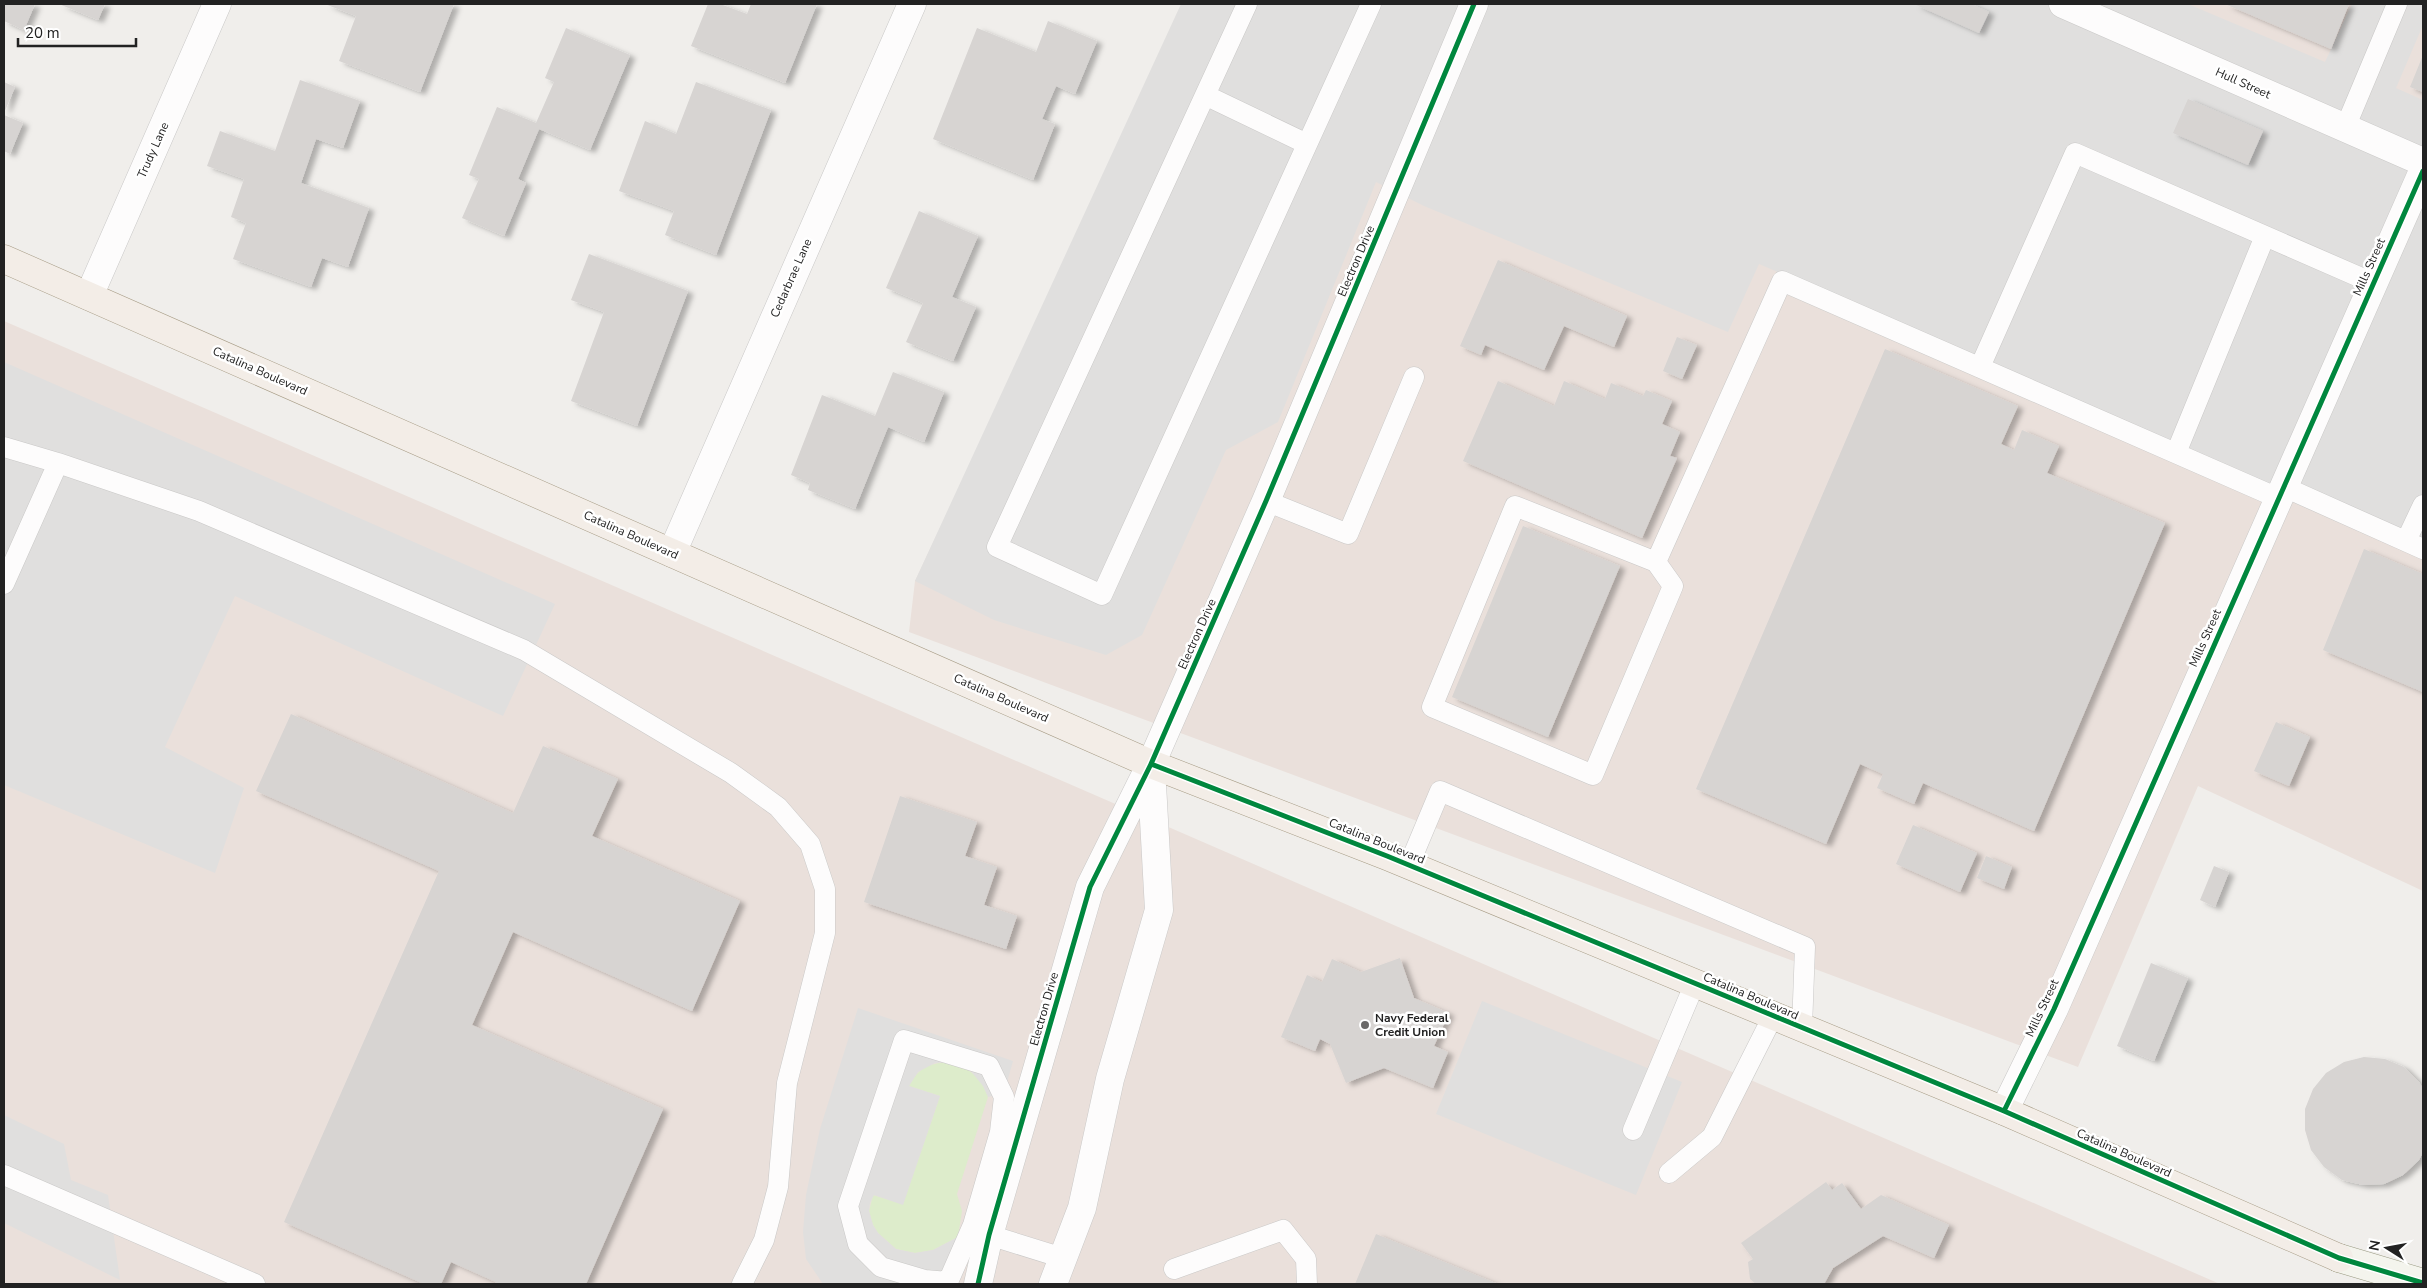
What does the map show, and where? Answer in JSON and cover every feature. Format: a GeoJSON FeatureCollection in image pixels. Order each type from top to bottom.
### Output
{"type":"FeatureCollection","features":[{"type":"Feature","properties":{"kind":"main road","name":"Catalina Boulevard"},"geometry":{"type":"LineString","coordinates":[[4,259],[1151,764],[1409,865],[1695,983],[2004,1112],[2339,1258],[2423,1283]]}},
{"type":"Feature","properties":{"kind":"street","name":"Trudy Lane"},"geometry":{"type":"LineString","coordinates":[[89,296],[217,4]]}},
{"type":"Feature","properties":{"kind":"street","name":"Cedarbrae Lane"},"geometry":{"type":"LineString","coordinates":[[672,552],[912,4]]}},
{"type":"Feature","properties":{"kind":"street","name":"Electron Drive"},"geometry":{"type":"LineString","coordinates":[[978,1284],[981,1230],[1090,887],[1151,764],[1266,501],[1474,4]]}},
{"type":"Feature","properties":{"kind":"street","name":"Hull Street"},"geometry":{"type":"LineString","coordinates":[[2063,4],[2423,162]]}},
{"type":"Feature","properties":{"kind":"street","name":"Mills Street"},"geometry":{"type":"LineString","coordinates":[[2004,1112],[2054,1009],[2280,492],[2423,171]]}},
{"type":"Feature","properties":{"kind":"street","name":"Electron Drive"},"geometry":{"type":"LineString","coordinates":[[1053,1284],[1082,1208],[1110,1079],[1159,910],[1151,764]]}},
{"type":"Feature","properties":{"kind":"lane"},"geometry":{"type":"LineString","coordinates":[[1247,4],[997,547],[1102,594],[1371,4]]}},
{"type":"Feature","properties":{"kind":"lane"},"geometry":{"type":"LineString","coordinates":[[2345,128],[2397,4]]}},
{"type":"Feature","properties":{"kind":"lane"},"geometry":{"type":"LineString","coordinates":[[1205,95],[1307,144]]}},
{"type":"Feature","properties":{"kind":"lane"},"geometry":{"type":"LineString","coordinates":[[1980,367],[2075,153],[2373,283]]}},
{"type":"Feature","properties":{"kind":"lane"},"geometry":{"type":"LineString","coordinates":[[2176,453],[2265,236]]}},
{"type":"Feature","properties":{"kind":"lane"},"geometry":{"type":"LineString","coordinates":[[1656,562],[1782,281],[2176,453],[2415,545],[2423,505]]}},
{"type":"Feature","properties":{"kind":"lane"},"geometry":{"type":"LineString","coordinates":[[1266,501],[1348,534],[1414,377]]}},
{"type":"Feature","properties":{"kind":"lane"},"geometry":{"type":"LineString","coordinates":[[4,447],[58,462],[199,511],[524,650],[731,773],[778,807],[810,844],[825,889],[825,934],[787,1083],[778,1187],[764,1240],[742,1284]]}},
{"type":"Feature","properties":{"kind":"lane"},"geometry":{"type":"LineString","coordinates":[[4,584],[58,462]]}},
{"type":"Feature","properties":{"kind":"lane"},"geometry":{"type":"LineString","coordinates":[[1515,506],[1656,562],[1673,586],[1593,774],[1432,707],[1515,506]]}},
{"type":"Feature","properties":{"kind":"lane"},"geometry":{"type":"LineString","coordinates":[[1409,865],[1440,792],[1805,947],[1802,1028]]}},
{"type":"Feature","properties":{"kind":"lane"},"geometry":{"type":"LineString","coordinates":[[1633,1130],[1695,983]]}},
{"type":"Feature","properties":{"kind":"lane"},"geometry":{"type":"LineString","coordinates":[[1669,1173],[1712,1137],[1773,1016]]}},
{"type":"Feature","properties":{"kind":"lane"},"geometry":{"type":"LineString","coordinates":[[904,1040],[989,1066],[1004,1097],[1000,1132],[981,1230],[948,1282],[926,1280],[881,1267],[858,1244],[848,1206],[904,1040]]}},
{"type":"Feature","properties":{"kind":"lane"},"geometry":{"type":"LineString","coordinates":[[4,1175],[255,1284]]}},
{"type":"Feature","properties":{"kind":"lane"},"geometry":{"type":"LineString","coordinates":[[981,1230],[1062,1258]]}},
{"type":"Feature","properties":{"kind":"lane"},"geometry":{"type":"LineString","coordinates":[[1174,1269],[1283,1230],[1306,1259],[1306,1284]]}},
{"type":"Feature","properties":{"kind":"shaded area"},"geometry":{"type":"Polygon","coordinates":[[[1181,4],[2188,4],[2325,62],[2352,4],[2423,4],[2423,25],[2396,88],[2423,100],[2423,560],[1969,353],[1759,264],[1728,332],[1424,206],[1376,182],[1278,422],[1226,450],[1142,635],[1106,655],[994,620],[915,581],[1181,4]]]}},
{"type":"Feature","properties":{"kind":"shaded area"},"geometry":{"type":"Polygon","coordinates":[[[1187,4],[2423,4],[2423,891],[2198,786],[2078,1067],[909,632],[915,581],[1187,4]]]}},
{"type":"Feature","properties":{"kind":"shaded area"},"geometry":{"type":"Polygon","coordinates":[[[4,321],[2220,1284],[4,1284],[4,321]]]}},
{"type":"Feature","properties":{"kind":"shaded area"},"geometry":{"type":"Polygon","coordinates":[[[4,362],[555,604],[503,716],[235,596],[165,747],[244,788],[215,873],[4,785],[4,362]]]}},
{"type":"Feature","properties":{"kind":"shaded area"},"geometry":{"type":"Polygon","coordinates":[[[1482,1001],[1682,1082],[1636,1195],[1436,1114],[1482,1001]]]}},
{"type":"Feature","properties":{"kind":"shaded area"},"geometry":{"type":"Polygon","coordinates":[[[858,1008],[1013,1061],[1004,1093],[988,1097],[983,1086],[970,1070],[949,1062],[935,1063],[918,1072],[909,1086],[940,1096],[903,1205],[874,1195],[870,1203],[869,1211],[873,1225],[878,1233],[896,1249],[915,1253],[933,1250],[958,1237],[951,1284],[823,1284],[806,1259],[803,1232],[806,1195],[820,1129],[858,1008]]]}},
{"type":"Feature","properties":{"kind":"shaded area"},"geometry":{"type":"Polygon","coordinates":[[[4,1115],[64,1144],[71,1180],[108,1195],[120,1280],[4,1223],[4,1115]]]}},
{"type":"Feature","properties":{"kind":"green space"},"geometry":{"type":"Polygon","coordinates":[[[949,1062],[963,1067],[978,1078],[988,1097],[957,1194],[962,1211],[958,1237],[933,1250],[915,1253],[896,1249],[878,1233],[873,1225],[869,1211],[873,1195],[903,1204],[940,1096],[909,1086],[920,1071],[930,1065],[949,1062]]]}},
{"type":"Feature","properties":{"kind":"building"},"geometry":{"type":"Polygon","coordinates":[[[4,4],[35,4],[24,30],[4,21],[4,4]]]}},
{"type":"Feature","properties":{"kind":"building"},"geometry":{"type":"Polygon","coordinates":[[[59,4],[105,4],[98,20],[59,4]]]}},
{"type":"Feature","properties":{"kind":"building"},"geometry":{"type":"Polygon","coordinates":[[[325,4],[454,4],[420,92],[339,61],[356,16],[325,4]]]}},
{"type":"Feature","properties":{"kind":"building"},"geometry":{"type":"Polygon","coordinates":[[[708,4],[720,4],[747,14],[751,4],[817,4],[785,83],[691,46],[708,4]]]}},
{"type":"Feature","properties":{"kind":"building"},"geometry":{"type":"Polygon","coordinates":[[[1914,4],[1971,4],[1989,12],[1979,33],[1914,4]]]}},
{"type":"Feature","properties":{"kind":"building"},"geometry":{"type":"Polygon","coordinates":[[[2225,4],[2349,4],[2331,49],[2225,4]]]}},
{"type":"Feature","properties":{"kind":"building"},"geometry":{"type":"Polygon","coordinates":[[[1048,21],[1097,41],[1075,94],[1056,86],[1042,119],[1055,124],[1033,180],[933,139],[977,28],[1036,52],[1048,21]]]}},
{"type":"Feature","properties":{"kind":"building"},"geometry":{"type":"Polygon","coordinates":[[[566,28],[630,55],[590,150],[539,129],[518,179],[526,183],[504,236],[462,218],[479,179],[469,175],[497,107],[536,123],[554,82],[545,78],[566,28]]]}},
{"type":"Feature","properties":{"kind":"building"},"geometry":{"type":"Polygon","coordinates":[[[2423,55],[2423,92],[2410,87],[2423,55]]]}},
{"type":"Feature","properties":{"kind":"building"},"geometry":{"type":"Polygon","coordinates":[[[300,80],[360,101],[343,148],[316,139],[301,183],[369,208],[348,267],[322,258],[311,287],[233,259],[246,223],[231,217],[244,179],[207,166],[220,131],[275,151],[300,80]]]}},
{"type":"Feature","properties":{"kind":"building"},"geometry":{"type":"Polygon","coordinates":[[[4,82],[15,87],[4,113],[4,82]]]}},
{"type":"Feature","properties":{"kind":"building"},"geometry":{"type":"Polygon","coordinates":[[[696,82],[771,110],[716,255],[665,235],[674,211],[619,191],[645,121],[676,134],[696,82]]]}},
{"type":"Feature","properties":{"kind":"building"},"geometry":{"type":"Polygon","coordinates":[[[2188,99],[2263,131],[2248,165],[2173,133],[2188,99]]]}},
{"type":"Feature","properties":{"kind":"building"},"geometry":{"type":"Polygon","coordinates":[[[4,115],[23,123],[10,154],[4,151],[4,115]]]}},
{"type":"Feature","properties":{"kind":"building"},"geometry":{"type":"Polygon","coordinates":[[[919,211],[978,236],[952,297],[976,307],[953,361],[906,342],[923,303],[886,288],[919,211]]]}},
{"type":"Feature","properties":{"kind":"building"},"geometry":{"type":"Polygon","coordinates":[[[589,254],[688,291],[637,426],[571,401],[604,312],[571,300],[589,254]]]}},
{"type":"Feature","properties":{"kind":"building"},"geometry":{"type":"Polygon","coordinates":[[[1498,260],[1627,316],[1614,347],[1564,326],[1544,370],[1485,345],[1481,355],[1460,346],[1498,260]]]}},
{"type":"Feature","properties":{"kind":"building"},"geometry":{"type":"Polygon","coordinates":[[[1677,337],[1697,345],[1682,379],[1663,371],[1677,337]]]}},
{"type":"Feature","properties":{"kind":"building"},"geometry":{"type":"Polygon","coordinates":[[[1885,349],[2018,406],[2001,444],[2014,450],[2022,430],[2059,446],[2047,473],[2165,523],[2034,831],[1923,783],[1914,804],[1877,788],[1883,774],[1860,764],[1826,844],[1696,789],[1885,349]]]}},
{"type":"Feature","properties":{"kind":"building"},"geometry":{"type":"Polygon","coordinates":[[[893,372],[944,392],[924,442],[888,427],[855,509],[808,490],[810,483],[791,475],[822,395],[875,416],[893,372]]]}},
{"type":"Feature","properties":{"kind":"building"},"geometry":{"type":"Polygon","coordinates":[[[1498,381],[1554,406],[1564,381],[1605,399],[1611,383],[1643,396],[1646,390],[1672,401],[1662,424],[1680,432],[1670,456],[1677,458],[1642,538],[1463,461],[1498,381]]]}},
{"type":"Feature","properties":{"kind":"building"},"geometry":{"type":"Polygon","coordinates":[[[1523,526],[1620,566],[1548,737],[1452,697],[1523,526]]]}},
{"type":"Feature","properties":{"kind":"building"},"geometry":{"type":"Polygon","coordinates":[[[2364,549],[2423,574],[2423,692],[2323,650],[2364,549]]]}},
{"type":"Feature","properties":{"kind":"building"},"geometry":{"type":"Polygon","coordinates":[[[291,714],[513,813],[543,746],[618,779],[592,836],[740,901],[692,1011],[513,932],[472,1025],[663,1109],[586,1284],[495,1284],[496,1282],[451,1262],[441,1284],[424,1284],[284,1222],[439,871],[256,791],[291,714]]]}},
{"type":"Feature","properties":{"kind":"building"},"geometry":{"type":"Polygon","coordinates":[[[2276,722],[2310,737],[2289,786],[2254,771],[2276,722]]]}},
{"type":"Feature","properties":{"kind":"building"},"geometry":{"type":"Polygon","coordinates":[[[900,796],[977,822],[965,856],[997,867],[984,905],[1017,916],[1006,949],[864,902],[900,796]]]}},
{"type":"Feature","properties":{"kind":"building"},"geometry":{"type":"Polygon","coordinates":[[[1913,825],[1977,853],[1960,892],[1896,864],[1913,825]]]}},
{"type":"Feature","properties":{"kind":"building"},"geometry":{"type":"Polygon","coordinates":[[[1986,856],[2012,867],[2004,889],[1977,878],[1986,856]]]}},
{"type":"Feature","properties":{"kind":"building"},"geometry":{"type":"Polygon","coordinates":[[[2214,866],[2229,872],[2215,907],[2200,900],[2214,866]]]}},
{"type":"Feature","properties":{"kind":"building","name":"Navy Federal Credit Union"},"geometry":{"type":"Polygon","coordinates":[[[1400,958],[1414,998],[1449,1013],[1434,1046],[1448,1052],[1433,1088],[1384,1068],[1346,1083],[1330,1044],[1320,1039],[1315,1051],[1281,1037],[1307,975],[1322,982],[1332,959],[1361,972],[1400,958]]]}},
{"type":"Feature","properties":{"kind":"building"},"geometry":{"type":"Polygon","coordinates":[[[2151,963],[2188,978],[2154,1061],[2117,1046],[2151,963]]]}},
{"type":"Feature","properties":{"kind":"building"},"geometry":{"type":"Polygon","coordinates":[[[2364,1057],[2385,1059],[2404,1067],[2419,1082],[2423,1089],[2423,1152],[2419,1160],[2403,1175],[2384,1184],[2363,1185],[2342,1180],[2324,1167],[2311,1150],[2305,1130],[2305,1109],[2313,1089],[2326,1073],[2344,1062],[2364,1057]]]}},
{"type":"Feature","properties":{"kind":"building"},"geometry":{"type":"Polygon","coordinates":[[[1826,1182],[1832,1190],[1842,1183],[1861,1209],[1881,1195],[1949,1225],[1934,1258],[1883,1236],[1833,1268],[1824,1284],[1756,1284],[1750,1279],[1748,1262],[1753,1259],[1741,1243],[1826,1182]]]}},
{"type":"Feature","properties":{"kind":"building"},"geometry":{"type":"Polygon","coordinates":[[[1376,1234],[1498,1284],[1355,1284],[1376,1234]]]}},
{"type":"Feature","properties":{"kind":"cycle path"},"geometry":{"type":"LineString","coordinates":[[978,1284],[989,1235],[1090,887],[1151,764],[1266,501],[1474,4]]}},
{"type":"Feature","properties":{"kind":"cycle path"},"geometry":{"type":"LineString","coordinates":[[2004,1111],[2054,1009],[2423,171]]}},
{"type":"Feature","properties":{"kind":"cycle path"},"geometry":{"type":"LineString","coordinates":[[1151,764],[1387,856],[2004,1111],[2339,1258],[2423,1283]]}},
{"type":"Feature","properties":{"kind":"place","name":"Navy Federal Credit Union"},"geometry":{"type":"Point","coordinates":[1365,1025]}}]}
